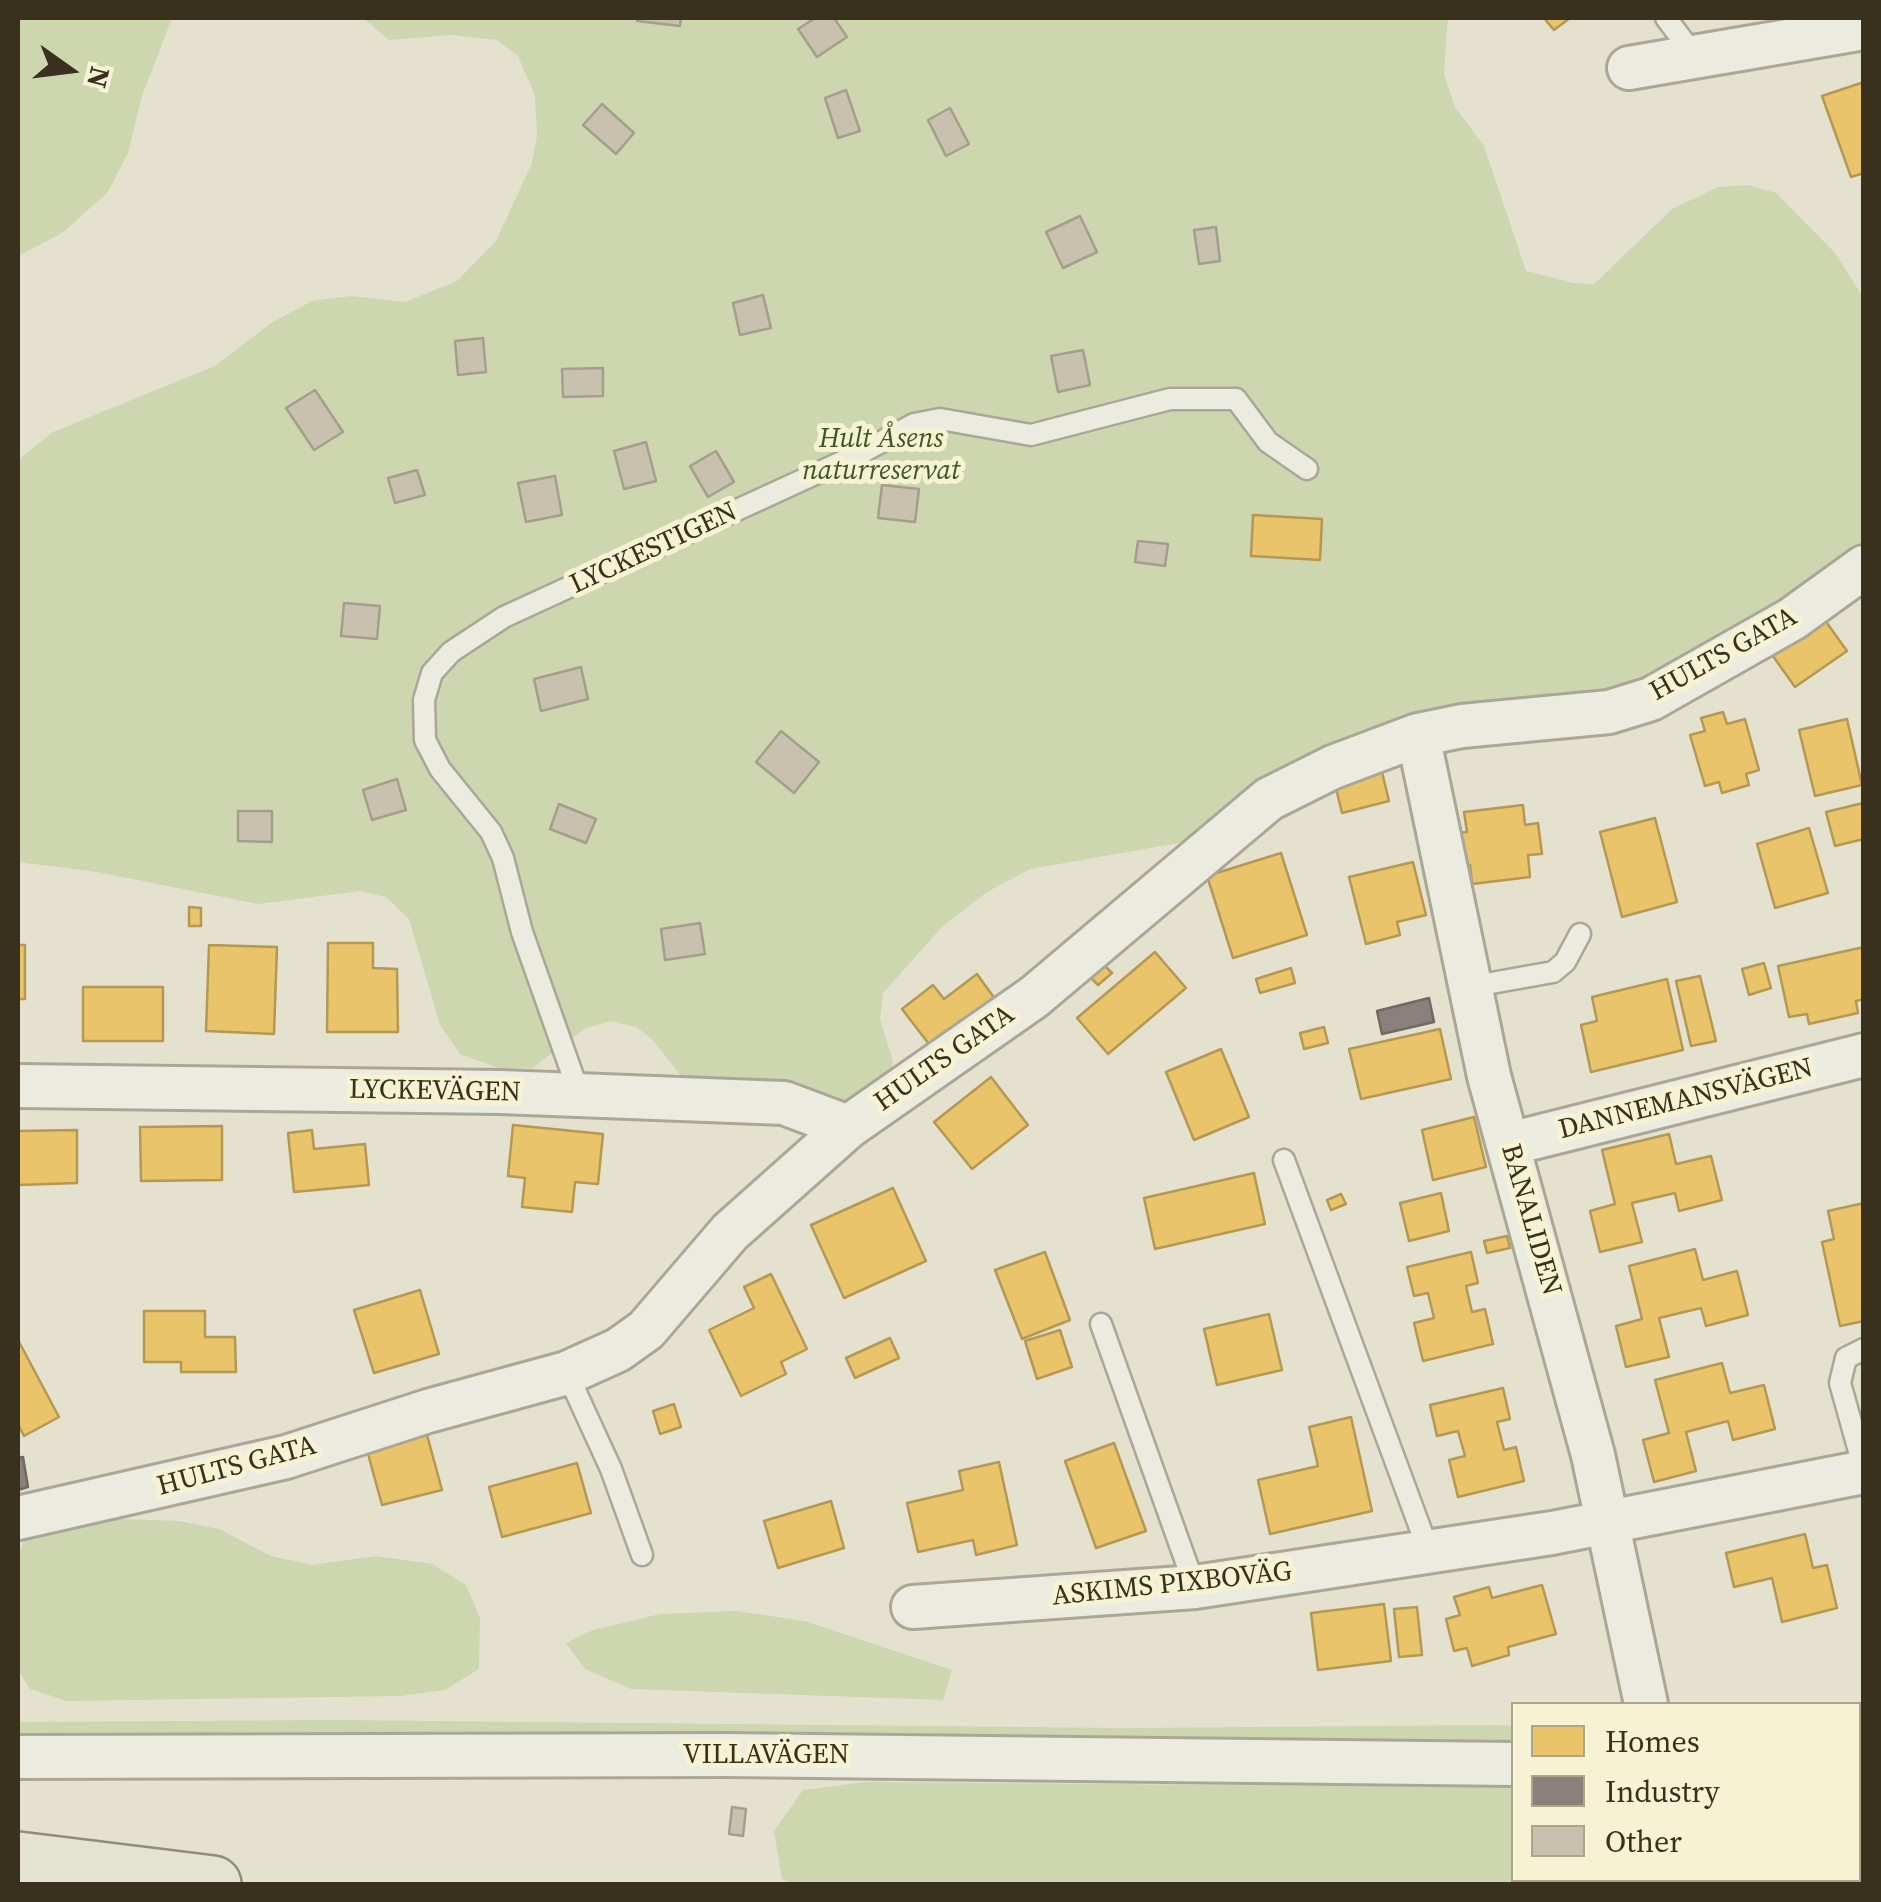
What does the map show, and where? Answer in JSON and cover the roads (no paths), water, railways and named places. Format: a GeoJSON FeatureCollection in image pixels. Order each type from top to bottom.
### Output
{"type":"FeatureCollection","features":[{"type":"Feature","properties":{"kind":"main road"},"geometry":{"type":"LineString","coordinates":[[18,1860],[213,1884]]}},
{"type":"Feature","properties":{"kind":"street"},"geometry":{"type":"LineString","coordinates":[[1630,68],[1697,59],[1855,25]]}},
{"type":"Feature","properties":{"kind":"street","name":"HULTS GATA"},"geometry":{"type":"LineString","coordinates":[[18,1518],[229,1472],[567,1373],[618,1350],[646,1330],[730,1232],[848,1128],[1049,985],[1268,799],[1315,775],[1418,735],[1462,726],[1609,712],[1651,699],[1792,619],[1864,568]]}},
{"type":"Feature","properties":{"kind":"street","name":"BANALIDEN"},"geometry":{"type":"LineString","coordinates":[[1418,735],[1469,987],[1592,1455],[1646,1702]]}},
{"type":"Feature","properties":{"kind":"street","name":"DANNEMANSVÄGEN"},"geometry":{"type":"LineString","coordinates":[[1509,1144],[1864,1055]]}},
{"type":"Feature","properties":{"kind":"street","name":"LYCKEVÄGEN"},"geometry":{"type":"LineString","coordinates":[[18,1086],[784,1102],[848,1128]]}},
{"type":"Feature","properties":{"kind":"street","name":"ASKIMS PIXBOVÄG"},"geometry":{"type":"LineString","coordinates":[[913,1607],[1195,1588],[1606,1524],[1864,1470]]}},
{"type":"Feature","properties":{"kind":"street","name":"VILLAVÄGEN"},"geometry":{"type":"LineString","coordinates":[[18,1757],[687,1755],[1511,1764]]}},
{"type":"Feature","properties":{"kind":"lane"},"geometry":{"type":"LineString","coordinates":[[1666,18],[1697,59]]}},
{"type":"Feature","properties":{"kind":"lane","name":"LYCKESTIGEN"},"geometry":{"type":"LineString","coordinates":[[580,1096],[552,1024],[492,832],[440,768],[424,740],[424,700],[432,672],[451,652],[504,617],[861,453],[914,424],[940,420],[1031,435],[1170,399],[1236,399],[1268,442],[1307,469]]}},
{"type":"Feature","properties":{"kind":"lane"},"geometry":{"type":"LineString","coordinates":[[1469,987],[1553,972],[1565,962],[1580,934]]}},
{"type":"Feature","properties":{"kind":"lane"},"geometry":{"type":"LineString","coordinates":[[1284,1160],[1429,1552]]}},
{"type":"Feature","properties":{"kind":"lane"},"geometry":{"type":"LineString","coordinates":[[1101,1324],[1195,1588]]}},
{"type":"Feature","properties":{"kind":"lane"},"geometry":{"type":"LineString","coordinates":[[1864,1349],[1846,1358],[1840,1382],[1864,1470]]}},
{"type":"Feature","properties":{"kind":"lane"},"geometry":{"type":"LineString","coordinates":[[567,1373],[611,1469],[642,1555]]}},
{"type":"Feature","properties":{"kind":"park label","name":"Hult Åsens naturreservat"},"geometry":{"type":"Point","coordinates":[881,456]}}]}
